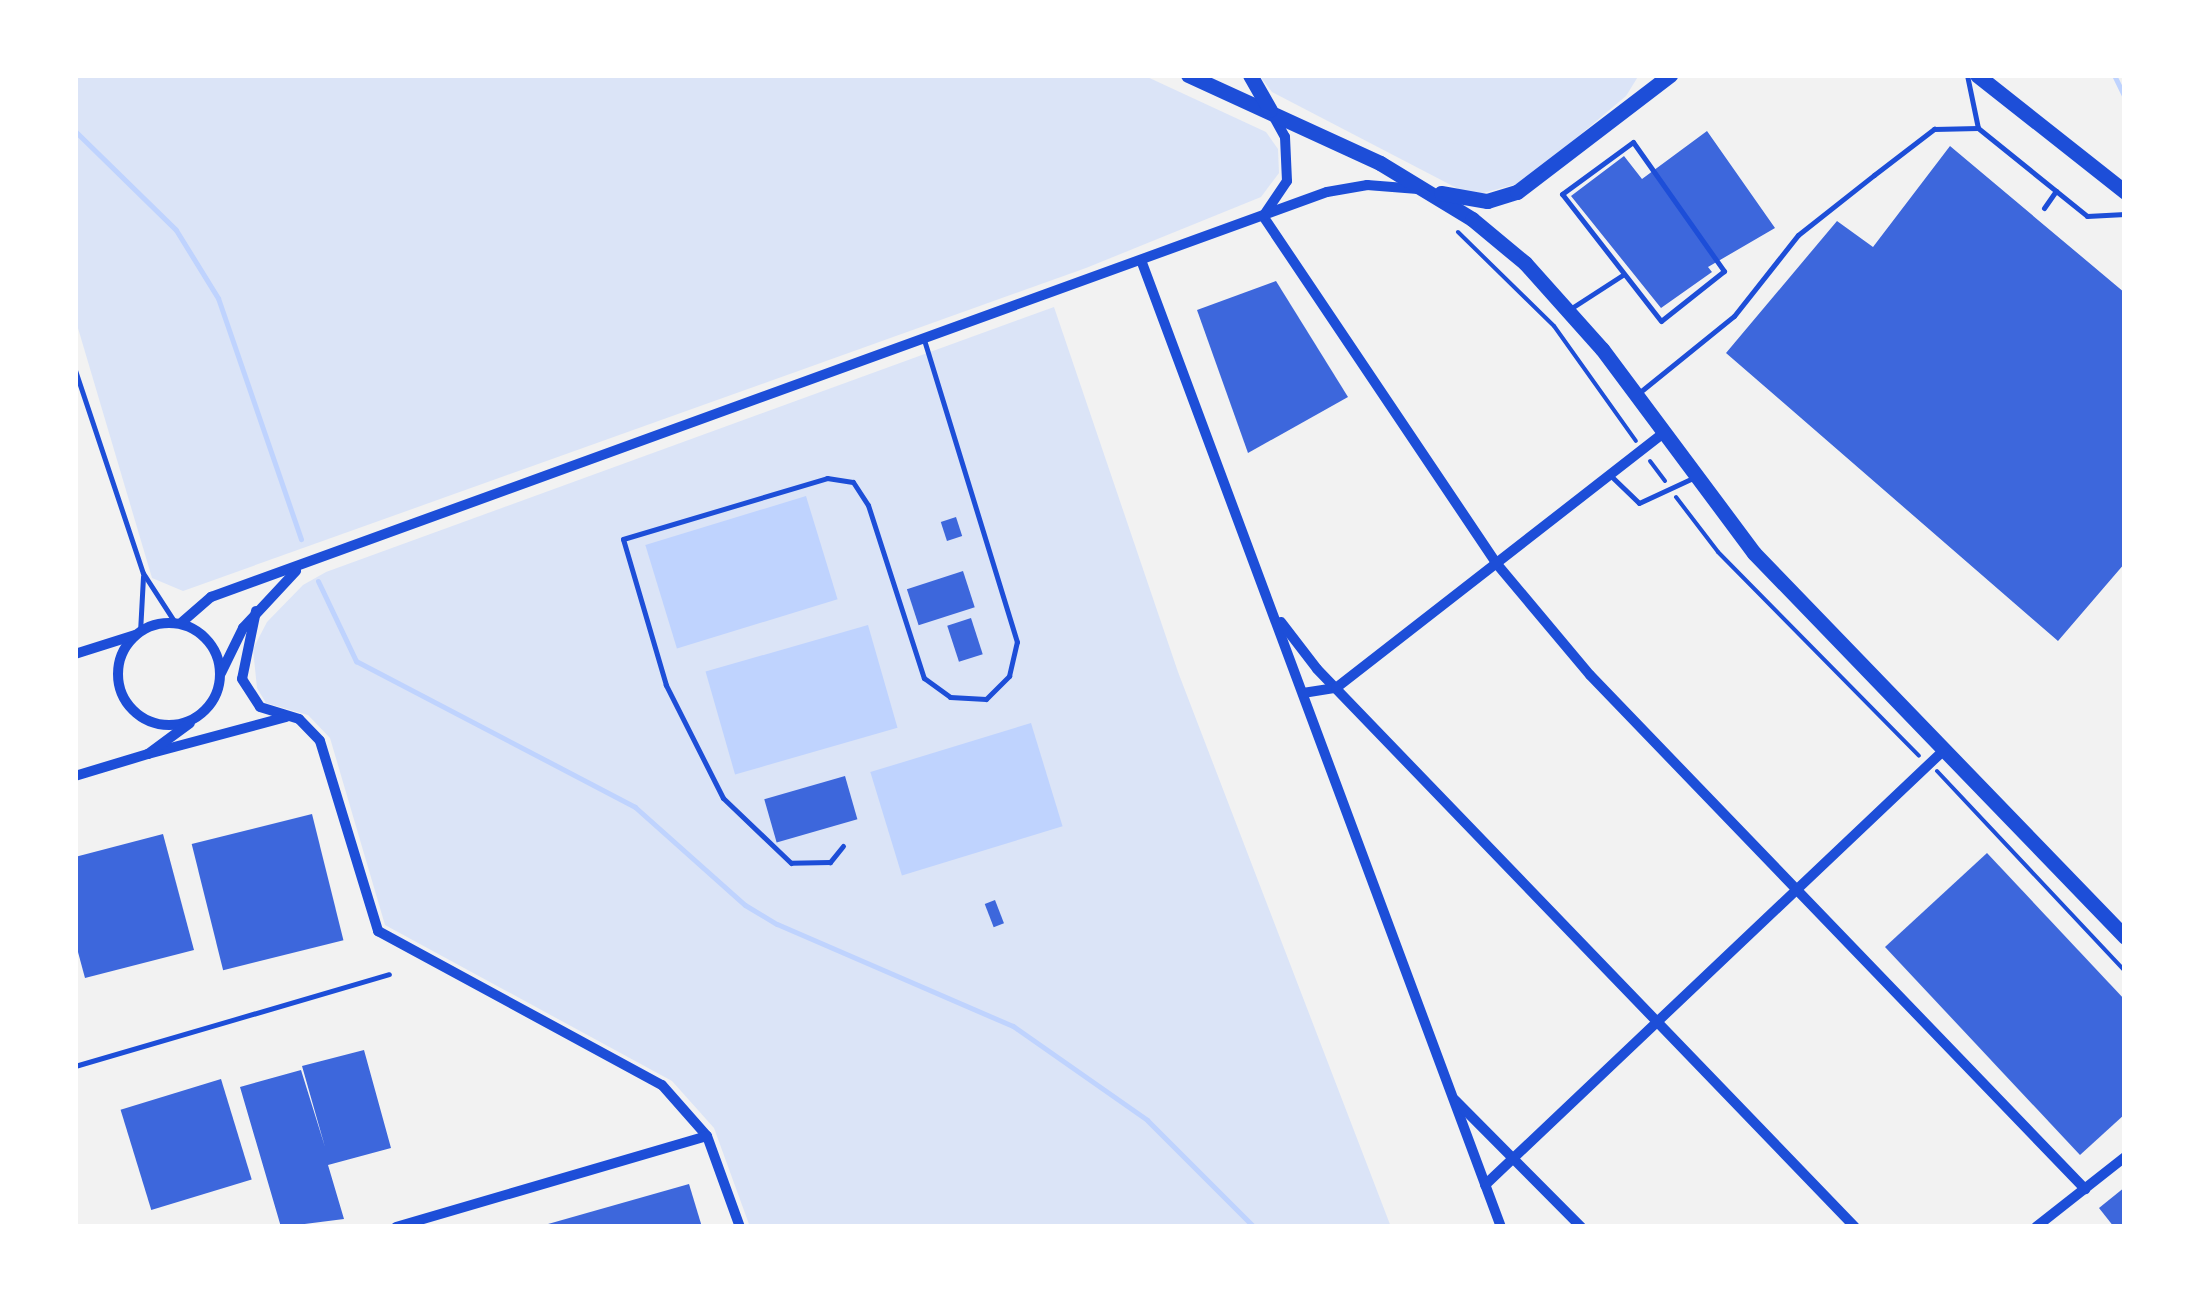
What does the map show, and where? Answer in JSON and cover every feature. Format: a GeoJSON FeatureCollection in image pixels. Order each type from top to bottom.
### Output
{"type":"FeatureCollection","features":[{"type":"Feature","properties":{"kind":"main road"},"geometry":{"type":"LineString","coordinates":[[1188,75],[1270,110],[1429,190],[1498,239],[1570,308],[1694,478],[1776,577],[2125,937]]}},
{"type":"Feature","properties":{"kind":"main road"},"geometry":{"type":"LineString","coordinates":[[1250,75],[1270,110]]}},
{"type":"Feature","properties":{"kind":"main road"},"geometry":{"type":"LineString","coordinates":[[1647,93],[1652,75]]}},
{"type":"Feature","properties":{"kind":"main road"},"geometry":{"type":"LineString","coordinates":[[1429,190],[1472,201],[1504,198],[1670,75]]}},
{"type":"Feature","properties":{"kind":"main road"},"geometry":{"type":"LineString","coordinates":[[1977,75],[2125,192]]}},
{"type":"Feature","properties":{"kind":"street"},"geometry":{"type":"LineString","coordinates":[[1263,216],[1287,181],[1289,157],[1270,110]]}},
{"type":"Feature","properties":{"kind":"street"},"geometry":{"type":"LineString","coordinates":[[75,654],[178,622],[211,597],[1263,216],[1348,187],[1429,190]]}},
{"type":"Feature","properties":{"kind":"street"},"geometry":{"type":"LineString","coordinates":[[1263,216],[1496,563],[1640,732],[2085,1189]]}},
{"type":"Feature","properties":{"kind":"street"},"geometry":{"type":"LineString","coordinates":[[1142,260],[1501,1227]]}},
{"type":"Feature","properties":{"kind":"street"},"geometry":{"type":"LineString","coordinates":[[1301,687],[1336,688],[1662,434]]}},
{"type":"Feature","properties":{"kind":"street"},"geometry":{"type":"LineString","coordinates":[[148,754],[200,716],[256,611],[300,567]]}},
{"type":"Feature","properties":{"kind":"street"},"geometry":{"type":"LineString","coordinates":[[1270,606],[1318,669],[1854,1227]]}},
{"type":"Feature","properties":{"kind":"street"},"geometry":{"type":"LineString","coordinates":[[256,611],[242,679],[260,707],[313,728],[378,931],[635,1068],[688,1109],[707,1136],[740,1227]]}},
{"type":"Feature","properties":{"kind":"street"},"geometry":{"type":"LineString","coordinates":[[178,622],[210,644],[220,675]]}},
{"type":"Feature","properties":{"kind":"street"},"geometry":{"type":"LineString","coordinates":[[138,634],[118,665],[124,699],[150,722],[167,726],[200,716]]}},
{"type":"Feature","properties":{"kind":"street"},"geometry":{"type":"LineString","coordinates":[[1301,687],[1318,669]]}},
{"type":"Feature","properties":{"kind":"street"},"geometry":{"type":"LineString","coordinates":[[75,776],[287,717]]}},
{"type":"Feature","properties":{"kind":"street"},"geometry":{"type":"LineString","coordinates":[[1486,1185],[1944,750]]}},
{"type":"Feature","properties":{"kind":"street"},"geometry":{"type":"LineString","coordinates":[[1453,1097],[1581,1227]]}},
{"type":"Feature","properties":{"kind":"street"},"geometry":{"type":"LineString","coordinates":[[396,1227],[707,1136]]}},
{"type":"Feature","properties":{"kind":"street"},"geometry":{"type":"LineString","coordinates":[[2036,1227],[2125,1157]]}},
{"type":"Feature","properties":{"kind":"lane"},"geometry":{"type":"LineString","coordinates":[[1967,75],[1978,128],[2086,216],[2125,214]]}},
{"type":"Feature","properties":{"kind":"lane"},"geometry":{"type":"LineString","coordinates":[[1635,396],[1734,316],[1798,236],[1889,163],[1934,129],[1978,128]]}},
{"type":"Feature","properties":{"kind":"lane"},"geometry":{"type":"LineString","coordinates":[[1633,142],[1724,271],[1661,321],[1624,274],[1562,194],[1633,142]]}},
{"type":"Feature","properties":{"kind":"lane"},"geometry":{"type":"LineString","coordinates":[[2044,208],[2056,192]]}},
{"type":"Feature","properties":{"kind":"lane"},"geometry":{"type":"LineString","coordinates":[[1570,308],[1624,274]]}},
{"type":"Feature","properties":{"kind":"lane"},"geometry":{"type":"LineString","coordinates":[[844,846],[830,862],[791,864],[722,798],[666,684],[623,539],[828,478],[853,482],[868,505],[924,678],[950,697],[986,699],[1008,676],[1018,642],[924,340]]}},
{"type":"Feature","properties":{"kind":"lane"},"geometry":{"type":"LineString","coordinates":[[75,370],[143,572],[178,622]]}},
{"type":"Feature","properties":{"kind":"lane"},"geometry":{"type":"LineString","coordinates":[[1610,475],[1639,503],[1694,478]]}},
{"type":"Feature","properties":{"kind":"lane"},"geometry":{"type":"LineString","coordinates":[[138,634],[143,572]]}},
{"type":"Feature","properties":{"kind":"lane"},"geometry":{"type":"LineString","coordinates":[[75,1066],[389,974]]}},
{"type":"Feature","properties":{"kind":"path"},"geometry":{"type":"LineString","coordinates":[[1448,218],[1554,326],[1636,442]]}},
{"type":"Feature","properties":{"kind":"path"},"geometry":{"type":"LineString","coordinates":[[1651,462],[1718,552],[1907,748],[1924,757]]}},
{"type":"Feature","properties":{"kind":"path"},"geometry":{"type":"LineString","coordinates":[[1942,776],[2125,971]]}},
{"type":"Feature","properties":{"kind":"shaded area"},"geometry":{"type":"Polygon","coordinates":[[[75,75],[1143,75],[1266,132],[1278,149],[1279,173],[1261,197],[1086,268],[183,591],[152,578],[75,318],[75,75]]]}},
{"type":"Feature","properties":{"kind":"shaded area"},"geometry":{"type":"Polygon","coordinates":[[[1259,75],[1639,75],[1626,96],[1524,182],[1472,196],[1272,92],[1259,75]]]}},
{"type":"Feature","properties":{"kind":"shaded area"},"geometry":{"type":"Polygon","coordinates":[[[1054,307],[1178,672],[1391,1227],[750,1227],[714,1128],[672,1081],[385,925],[330,738],[308,715],[266,703],[257,688],[253,649],[267,622],[303,585],[326,572],[1054,307]]]}},
{"type":"Feature","properties":{"kind":"water"},"geometry":{"type":"Polygon","coordinates":[[[806,496],[838,599],[677,648],[645,545],[806,496]]]}},
{"type":"Feature","properties":{"kind":"water"},"geometry":{"type":"Polygon","coordinates":[[[868,625],[897,728],[735,774],[706,672],[868,625]]]}},
{"type":"Feature","properties":{"kind":"water"},"geometry":{"type":"Polygon","coordinates":[[[1031,723],[1063,826],[902,875],[870,772],[1031,723]]]}},
{"type":"Feature","properties":{"kind":"building"},"geometry":{"type":"Polygon","coordinates":[[[1707,131],[1775,228],[1708,267],[1712,272],[1661,308],[1571,196],[1624,156],[1642,179],[1707,131]]]}},
{"type":"Feature","properties":{"kind":"building"},"geometry":{"type":"Polygon","coordinates":[[[1950,146],[2125,293],[2125,563],[2058,641],[1726,353],[1837,221],[1873,247],[1950,146]]]}},
{"type":"Feature","properties":{"kind":"building"},"geometry":{"type":"Polygon","coordinates":[[[1276,281],[1348,397],[1248,453],[1197,310],[1276,281]]]}},
{"type":"Feature","properties":{"kind":"building"},"geometry":{"type":"Polygon","coordinates":[[[956,517],[962,536],[947,541],[941,522],[956,517]]]}},
{"type":"Feature","properties":{"kind":"building"},"geometry":{"type":"Polygon","coordinates":[[[963,571],[975,607],[919,625],[907,589],[963,571]]]}},
{"type":"Feature","properties":{"kind":"building"},"geometry":{"type":"Polygon","coordinates":[[[971,618],[983,654],[959,662],[947,626],[971,618]]]}},
{"type":"Feature","properties":{"kind":"building"},"geometry":{"type":"Polygon","coordinates":[[[845,776],[857,819],[777,842],[764,799],[845,776]]]}},
{"type":"Feature","properties":{"kind":"building"},"geometry":{"type":"Polygon","coordinates":[[[312,814],[343,940],[223,970],[192,844],[312,814]]]}},
{"type":"Feature","properties":{"kind":"building"},"geometry":{"type":"Polygon","coordinates":[[[163,834],[194,950],[85,978],[75,941],[75,857],[163,834]]]}},
{"type":"Feature","properties":{"kind":"building"},"geometry":{"type":"Polygon","coordinates":[[[1987,853],[2125,1000],[2125,1114],[2080,1155],[1885,947],[1987,853]]]}},
{"type":"Feature","properties":{"kind":"building"},"geometry":{"type":"Polygon","coordinates":[[[995,900],[1004,923],[994,927],[985,904],[995,900]]]}},
{"type":"Feature","properties":{"kind":"building"},"geometry":{"type":"Polygon","coordinates":[[[364,1050],[391,1148],[328,1165],[344,1219],[281,1227],[240,1087],[301,1070],[325,1147],[302,1066],[364,1050]]]}},
{"type":"Feature","properties":{"kind":"building"},"geometry":{"type":"Polygon","coordinates":[[[221,1079],[252,1179],[151,1210],[121,1110],[221,1079]]]}},
{"type":"Feature","properties":{"kind":"building"},"geometry":{"type":"Polygon","coordinates":[[[689,1184],[702,1227],[541,1227],[541,1226],[689,1184]]]}},
{"type":"Feature","properties":{"kind":"building"},"geometry":{"type":"Polygon","coordinates":[[[2125,1187],[2125,1227],[2114,1227],[2099,1208],[2125,1187]]]}},
{"type":"Feature","properties":{"kind":"waterway"},"geometry":{"type":"LineString","coordinates":[[2114,75],[2125,98]]}},
{"type":"Feature","properties":{"kind":"waterway"},"geometry":{"type":"LineString","coordinates":[[75,131],[176,230],[218,298],[301,539]]}},
{"type":"Feature","properties":{"kind":"waterway"},"geometry":{"type":"LineString","coordinates":[[318,581],[356,661],[635,807],[745,905],[777,924],[1013,1026],[1147,1120],[1254,1227]]}}]}
